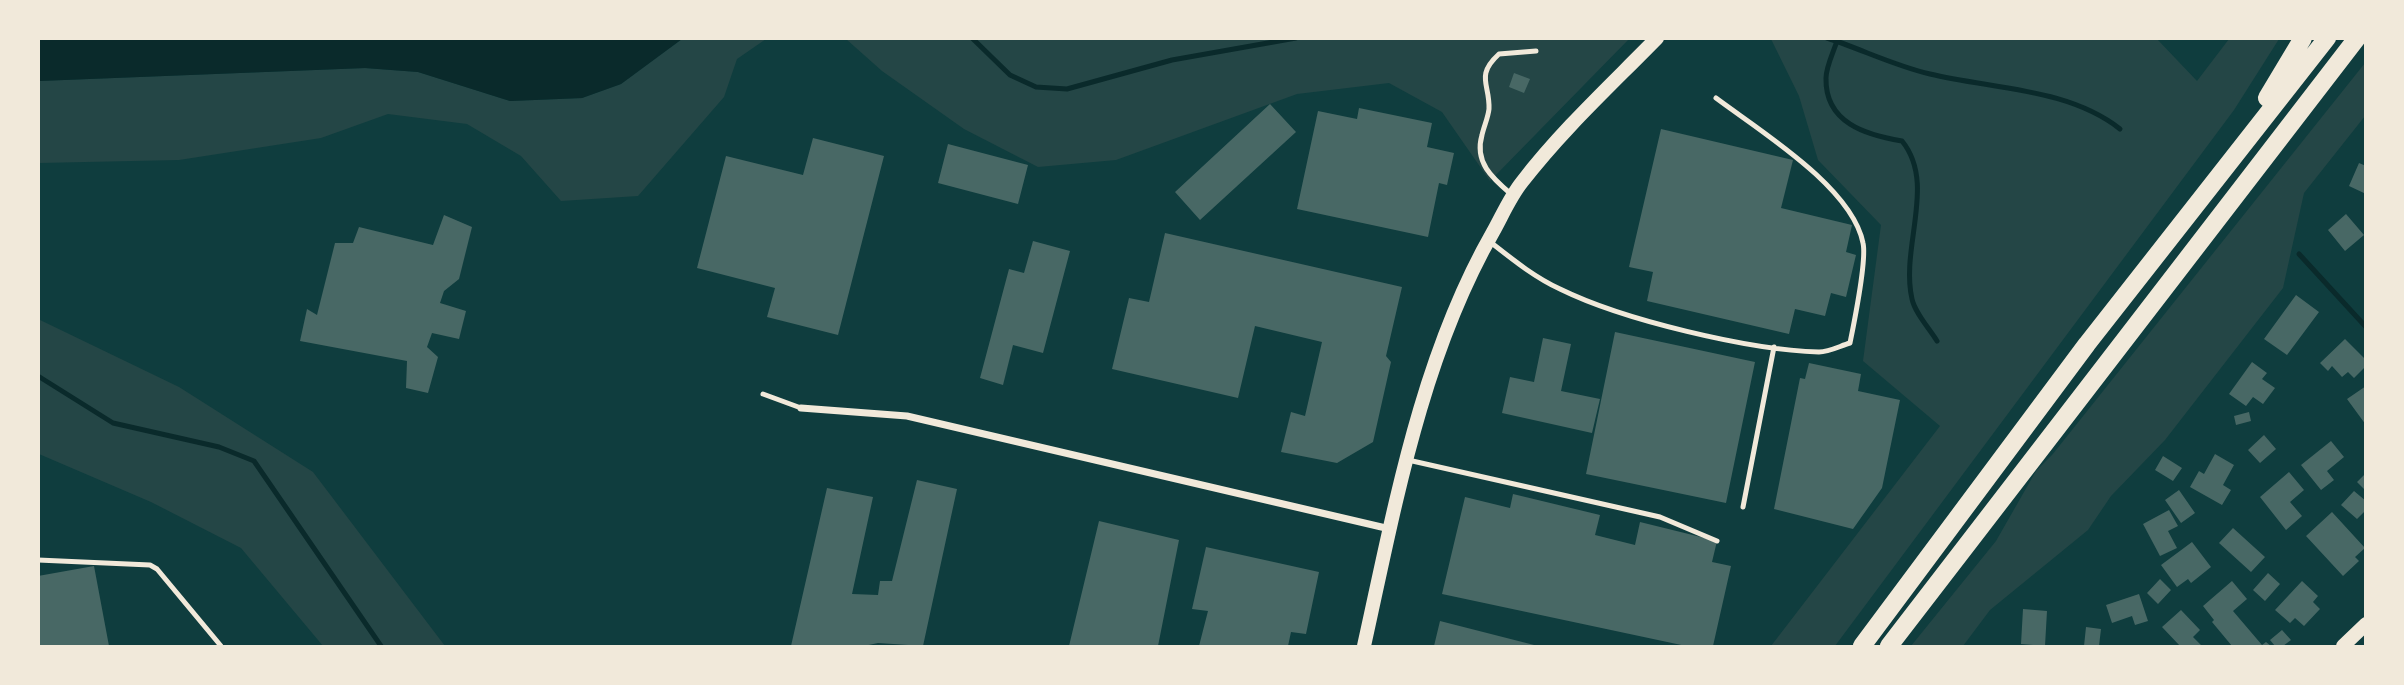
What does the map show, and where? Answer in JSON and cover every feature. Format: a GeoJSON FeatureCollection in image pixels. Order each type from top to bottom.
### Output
{"type":"FeatureCollection","features":[{"type":"Feature","properties":{"kind":"highway"},"geometry":{"type":"LineString","coordinates":[[2228,161],[2303,38]]}},
{"type":"Feature","properties":{"kind":"highway"},"geometry":{"type":"LineString","coordinates":[[1862,646],[2087,344],[2327,38]]}},
{"type":"Feature","properties":{"kind":"highway"},"geometry":{"type":"LineString","coordinates":[[1889,646],[2357,38]]}},
{"type":"Feature","properties":{"kind":"main road"},"geometry":{"type":"LineString","coordinates":[[1364,646],[1390,529],[1444,330],[1473,266],[1521,183],[1657,38]]}},
{"type":"Feature","properties":{"kind":"main road"},"geometry":{"type":"LineString","coordinates":[[2343,646],[2365,624]]}},
{"type":"Feature","properties":{"kind":"street"},"geometry":{"type":"LineString","coordinates":[[801,408],[907,416],[1390,529]]}},
{"type":"Feature","properties":{"kind":"lane"},"geometry":{"type":"LineString","coordinates":[[1513,196],[1490,175],[1481,159],[1479,149],[1489,109],[1483,80],[1488,67],[1499,54],[1536,51]]}},
{"type":"Feature","properties":{"kind":"lane"},"geometry":{"type":"LineString","coordinates":[[1488,240],[1520,265],[1559,289],[1595,304],[1721,338],[1774,347],[1822,352],[1850,344],[1857,312],[1864,243],[1847,208],[1785,147],[1716,98]]}},
{"type":"Feature","properties":{"kind":"lane"},"geometry":{"type":"LineString","coordinates":[[1743,507],[1774,347]]}},
{"type":"Feature","properties":{"kind":"lane"},"geometry":{"type":"LineString","coordinates":[[763,394],[801,408]]}},
{"type":"Feature","properties":{"kind":"lane"},"geometry":{"type":"LineString","coordinates":[[1408,460],[1660,517],[1717,541]]}},
{"type":"Feature","properties":{"kind":"lane"},"geometry":{"type":"LineString","coordinates":[[38,561],[149,565],[157,569],[221,646]]}},
{"type":"Feature","properties":{"kind":"shaded area"},"geometry":{"type":"Polygon","coordinates":[[[38,39],[682,39],[621,84],[582,98],[510,101],[418,72],[365,68],[39,81],[38,39]]]}},
{"type":"Feature","properties":{"kind":"shaded area"},"geometry":{"type":"Polygon","coordinates":[[[682,39],[766,39],[737,59],[724,97],[638,196],[561,201],[521,156],[467,124],[388,114],[321,138],[179,160],[39,163],[38,81],[365,68],[418,72],[510,101],[582,98],[621,84],[682,39]]]}},
{"type":"Feature","properties":{"kind":"shaded area"},"geometry":{"type":"Polygon","coordinates":[[[846,39],[1629,39],[1490,181],[1442,112],[1389,83],[1297,94],[1116,160],[1038,167],[964,129],[882,71],[846,39]]]}},
{"type":"Feature","properties":{"kind":"shaded area"},"geometry":{"type":"Polygon","coordinates":[[[1771,39],[2157,39],[2197,81],[2229,39],[2279,39],[2234,110],[1835,646],[1771,646],[1940,426],[1863,361],[1881,225],[1818,160],[1799,96],[1771,39]]]}},
{"type":"Feature","properties":{"kind":"shaded area"},"geometry":{"type":"Polygon","coordinates":[[[2365,63],[2365,116],[2304,193],[2283,288],[2165,440],[2111,496],[2088,530],[1990,610],[1963,646],[1911,646],[1996,541],[2036,471],[2052,455],[2365,63]]]}},
{"type":"Feature","properties":{"kind":"shaded area"},"geometry":{"type":"Polygon","coordinates":[[[38,319],[179,387],[313,472],[445,646],[323,646],[241,548],[151,502],[39,454],[38,319]]]}},
{"type":"Feature","properties":{"kind":"building"},"geometry":{"type":"Polygon","coordinates":[[[1514,73],[1530,79],[1524,93],[1509,87],[1514,73]]]}},
{"type":"Feature","properties":{"kind":"building"},"geometry":{"type":"Polygon","coordinates":[[[1270,104],[1296,132],[1200,220],[1175,192],[1270,104]]]}},
{"type":"Feature","properties":{"kind":"building"},"geometry":{"type":"Polygon","coordinates":[[[1359,108],[1432,123],[1427,147],[1454,153],[1447,185],[1439,183],[1428,237],[1297,209],[1318,111],[1357,119],[1359,108]]]}},
{"type":"Feature","properties":{"kind":"building"},"geometry":{"type":"Polygon","coordinates":[[[1661,129],[1793,160],[1781,208],[1852,225],[1846,252],[1856,255],[1846,297],[1831,293],[1825,316],[1795,309],[1789,334],[1647,301],[1653,272],[1629,267],[1661,129]]]}},
{"type":"Feature","properties":{"kind":"building"},"geometry":{"type":"Polygon","coordinates":[[[813,138],[884,156],[838,335],[767,317],[775,288],[697,268],[726,156],[803,175],[813,138]]]}},
{"type":"Feature","properties":{"kind":"building"},"geometry":{"type":"Polygon","coordinates":[[[948,144],[1028,165],[1018,204],[938,183],[948,144]]]}},
{"type":"Feature","properties":{"kind":"building"},"geometry":{"type":"Polygon","coordinates":[[[2359,163],[2366,166],[2366,194],[2349,186],[2359,163]]]}},
{"type":"Feature","properties":{"kind":"building"},"geometry":{"type":"Polygon","coordinates":[[[2346,214],[2364,235],[2345,251],[2328,230],[2346,214]]]}},
{"type":"Feature","properties":{"kind":"building"},"geometry":{"type":"Polygon","coordinates":[[[444,215],[472,227],[459,279],[444,291],[440,303],[466,311],[459,339],[432,333],[427,347],[438,357],[428,393],[406,388],[407,361],[300,341],[307,309],[317,315],[335,243],[353,243],[359,227],[433,245],[444,215]]]}},
{"type":"Feature","properties":{"kind":"building"},"geometry":{"type":"Polygon","coordinates":[[[1165,233],[1402,287],[1386,356],[1391,362],[1373,442],[1337,463],[1281,452],[1291,412],[1305,416],[1322,342],[1255,326],[1238,398],[1112,369],[1129,298],[1149,302],[1165,233]]]}},
{"type":"Feature","properties":{"kind":"building"},"geometry":{"type":"Polygon","coordinates":[[[1033,241],[1070,251],[1043,353],[1013,345],[1003,385],[980,378],[1009,269],[1024,273],[1033,241]]]}},
{"type":"Feature","properties":{"kind":"building"},"geometry":{"type":"Polygon","coordinates":[[[2296,295],[2319,312],[2287,355],[2264,339],[2296,295]]]}},
{"type":"Feature","properties":{"kind":"building"},"geometry":{"type":"Polygon","coordinates":[[[1615,332],[1755,362],[1726,503],[1586,474],[1615,332]]]}},
{"type":"Feature","properties":{"kind":"building"},"geometry":{"type":"Polygon","coordinates":[[[1543,338],[1571,344],[1561,391],[1600,399],[1592,433],[1502,413],[1510,377],[1534,382],[1543,338]]]}},
{"type":"Feature","properties":{"kind":"building"},"geometry":{"type":"Polygon","coordinates":[[[2345,339],[2366,360],[2366,366],[2354,378],[2348,372],[2342,377],[2332,366],[2328,371],[2320,363],[2345,339]]]}},
{"type":"Feature","properties":{"kind":"building"},"geometry":{"type":"Polygon","coordinates":[[[2252,362],[2267,373],[2262,379],[2275,388],[2263,404],[2253,397],[2246,406],[2229,394],[2252,362]]]}},
{"type":"Feature","properties":{"kind":"building"},"geometry":{"type":"Polygon","coordinates":[[[1809,363],[1861,374],[1858,391],[1900,400],[1882,488],[1853,529],[1774,509],[1800,378],[1805,379],[1809,363]]]}},
{"type":"Feature","properties":{"kind":"building"},"geometry":{"type":"Polygon","coordinates":[[[2366,386],[2366,425],[2347,399],[2366,386]]]}},
{"type":"Feature","properties":{"kind":"building"},"geometry":{"type":"Polygon","coordinates":[[[2249,412],[2251,421],[2236,425],[2234,416],[2249,412]]]}},
{"type":"Feature","properties":{"kind":"building"},"geometry":{"type":"Polygon","coordinates":[[[2264,435],[2276,449],[2260,463],[2248,450],[2264,435]]]}},
{"type":"Feature","properties":{"kind":"building"},"geometry":{"type":"Polygon","coordinates":[[[2331,441],[2344,457],[2327,471],[2334,480],[2321,490],[2301,465],[2331,441]]]}},
{"type":"Feature","properties":{"kind":"building"},"geometry":{"type":"Polygon","coordinates":[[[2215,454],[2234,465],[2223,485],[2231,490],[2222,505],[2190,487],[2199,471],[2204,474],[2215,454]]]}},
{"type":"Feature","properties":{"kind":"building"},"geometry":{"type":"Polygon","coordinates":[[[2163,456],[2182,468],[2173,481],[2155,470],[2163,456]]]}},
{"type":"Feature","properties":{"kind":"building"},"geometry":{"type":"Polygon","coordinates":[[[2289,472],[2304,490],[2290,502],[2302,516],[2286,530],[2260,497],[2289,472]]]}},
{"type":"Feature","properties":{"kind":"building"},"geometry":{"type":"Polygon","coordinates":[[[2366,473],[2366,491],[2357,482],[2366,473]]]}},
{"type":"Feature","properties":{"kind":"building"},"geometry":{"type":"Polygon","coordinates":[[[917,480],[957,489],[923,646],[878,643],[864,646],[791,646],[827,488],[873,497],[852,594],[878,595],[880,581],[892,581],[917,480]]]}},
{"type":"Feature","properties":{"kind":"building"},"geometry":{"type":"Polygon","coordinates":[[[2179,490],[2195,513],[2181,523],[2165,500],[2179,490]]]}},
{"type":"Feature","properties":{"kind":"building"},"geometry":{"type":"Polygon","coordinates":[[[2354,491],[2366,501],[2366,510],[2357,519],[2341,505],[2354,491]]]}},
{"type":"Feature","properties":{"kind":"building"},"geometry":{"type":"Polygon","coordinates":[[[1513,494],[1600,515],[1595,535],[1635,545],[1640,522],[1717,541],[1712,562],[1731,566],[1713,646],[1686,646],[1442,594],[1465,497],[1510,508],[1513,494]]]}},
{"type":"Feature","properties":{"kind":"building"},"geometry":{"type":"Polygon","coordinates":[[[2169,510],[2178,526],[2168,531],[2177,548],[2160,556],[2143,524],[2169,510]]]}},
{"type":"Feature","properties":{"kind":"building"},"geometry":{"type":"Polygon","coordinates":[[[2332,512],[2365,548],[2355,557],[2359,561],[2343,576],[2306,536],[2332,512]]]}},
{"type":"Feature","properties":{"kind":"building"},"geometry":{"type":"Polygon","coordinates":[[[1099,521],[1179,540],[1158,646],[1069,646],[1099,521]]]}},
{"type":"Feature","properties":{"kind":"building"},"geometry":{"type":"Polygon","coordinates":[[[2233,528],[2265,557],[2251,572],[2219,543],[2233,528]]]}},
{"type":"Feature","properties":{"kind":"building"},"geometry":{"type":"Polygon","coordinates":[[[2192,542],[2211,567],[2191,583],[2188,579],[2177,587],[2161,565],[2192,542]]]}},
{"type":"Feature","properties":{"kind":"building"},"geometry":{"type":"Polygon","coordinates":[[[1206,547],[1319,572],[1306,634],[1291,632],[1288,646],[1199,646],[1208,611],[1192,609],[1206,547]]]}},
{"type":"Feature","properties":{"kind":"building"},"geometry":{"type":"Polygon","coordinates":[[[94,566],[109,646],[38,646],[38,576],[94,566]]]}},
{"type":"Feature","properties":{"kind":"building"},"geometry":{"type":"Polygon","coordinates":[[[2268,573],[2280,584],[2265,601],[2253,590],[2268,573]]]}},
{"type":"Feature","properties":{"kind":"building"},"geometry":{"type":"Polygon","coordinates":[[[2160,579],[2171,590],[2158,604],[2147,593],[2160,579]]]}},
{"type":"Feature","properties":{"kind":"building"},"geometry":{"type":"Polygon","coordinates":[[[2232,581],[2247,599],[2233,611],[2262,645],[2266,642],[2271,646],[2232,646],[2212,622],[2214,620],[2203,606],[2232,581]]]}},
{"type":"Feature","properties":{"kind":"building"},"geometry":{"type":"Polygon","coordinates":[[[2302,581],[2318,596],[2313,602],[2320,609],[2304,626],[2295,618],[2290,623],[2275,610],[2302,581]]]}},
{"type":"Feature","properties":{"kind":"building"},"geometry":{"type":"Polygon","coordinates":[[[2139,594],[2148,621],[2135,625],[2132,616],[2112,623],[2106,605],[2139,594]]]}},
{"type":"Feature","properties":{"kind":"building"},"geometry":{"type":"Polygon","coordinates":[[[2023,609],[2047,611],[2045,646],[2021,644],[2023,609]]]}},
{"type":"Feature","properties":{"kind":"building"},"geometry":{"type":"Polygon","coordinates":[[[2181,610],[2200,630],[2193,637],[2202,646],[2180,646],[2162,627],[2181,610]]]}},
{"type":"Feature","properties":{"kind":"building"},"geometry":{"type":"Polygon","coordinates":[[[1440,621],[1538,646],[1434,646],[1440,621]]]}},
{"type":"Feature","properties":{"kind":"building"},"geometry":{"type":"Polygon","coordinates":[[[2086,627],[2101,629],[2099,646],[2084,646],[2086,627]]]}},
{"type":"Feature","properties":{"kind":"building"},"geometry":{"type":"Polygon","coordinates":[[[2282,630],[2291,640],[2283,646],[2275,646],[2270,640],[2282,630]]]}},
{"type":"Feature","properties":{"kind":"waterway"},"geometry":{"type":"LineString","coordinates":[[972,38],[1010,75],[1036,87],[1067,89],[1172,60],[1296,38]]}},
{"type":"Feature","properties":{"kind":"waterway"},"geometry":{"type":"LineString","coordinates":[[1827,38],[1917,71],[2029,92],[2077,105],[2120,129]]}},
{"type":"Feature","properties":{"kind":"waterway"},"geometry":{"type":"LineString","coordinates":[[1837,41],[1826,78],[1832,106],[1850,124],[1875,135],[1902,141],[1912,158],[1917,177],[1916,217],[1910,258],[1912,299],[1919,315],[1937,341]]}},
{"type":"Feature","properties":{"kind":"waterway"},"geometry":{"type":"LineString","coordinates":[[2299,254],[2366,327]]}},
{"type":"Feature","properties":{"kind":"waterway"},"geometry":{"type":"LineString","coordinates":[[38,376],[113,423],[219,447],[254,461],[381,646]]}}]}
